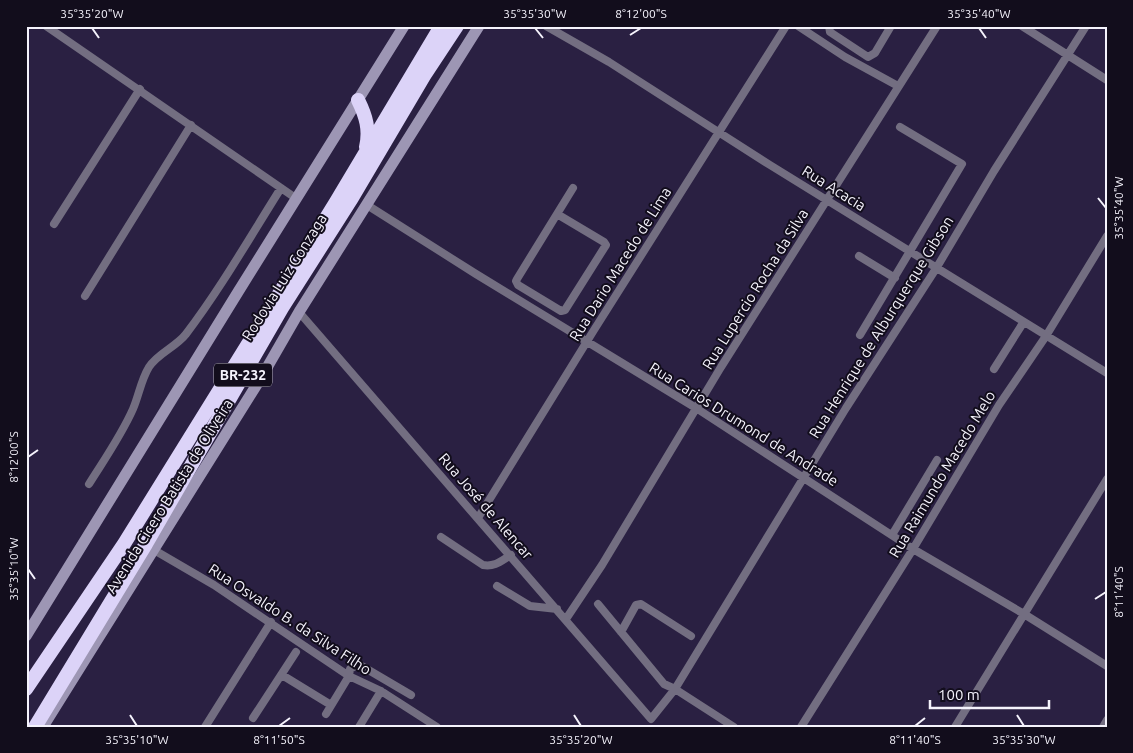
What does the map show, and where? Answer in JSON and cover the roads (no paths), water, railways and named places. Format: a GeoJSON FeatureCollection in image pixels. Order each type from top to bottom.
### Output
{"type":"FeatureCollection","features":[{"type":"Feature","properties":{"kind":"highway","name":"Rodovia Luiz Gonzaga"},"geometry":{"type":"LineString","coordinates":[[26,689],[124,544],[441,26]]}},
{"type":"Feature","properties":{"kind":"highway","name":"Rodovia Luiz Gonzaga"},"geometry":{"type":"LineString","coordinates":[[35,727],[146,544],[282,308],[352,198],[424,76],[456,26]]}},
{"type":"Feature","properties":{"kind":"highway"},"geometry":{"type":"LineString","coordinates":[[358,100],[365,114],[367,124],[368,138],[365,153]]}},
{"type":"Feature","properties":{"kind":"main road"},"geometry":{"type":"LineString","coordinates":[[26,636],[404,26]]}},
{"type":"Feature","properties":{"kind":"main road","name":"Avenida Cicero Batista de Oliveira"},"geometry":{"type":"LineString","coordinates":[[43,727],[261,378],[299,312],[479,26]]}},
{"type":"Feature","properties":{"kind":"street"},"geometry":{"type":"LineString","coordinates":[[46,26],[297,199]]}},
{"type":"Feature","properties":{"kind":"street","name":"Rua Acacia"},"geometry":{"type":"LineString","coordinates":[[546,26],[609,62],[719,133],[1107,373]]}},
{"type":"Feature","properties":{"kind":"street","name":"Rua Dario Macedo de Lima"},"geometry":{"type":"LineString","coordinates":[[478,518],[786,26]]}},
{"type":"Feature","properties":{"kind":"street"},"geometry":{"type":"LineString","coordinates":[[798,26],[845,57],[898,86]]}},
{"type":"Feature","properties":{"kind":"street"},"geometry":{"type":"LineString","coordinates":[[829,26],[830,32],[868,57],[875,53],[891,26]]}},
{"type":"Feature","properties":{"kind":"street","name":"Rua Lupercio Rocha da Silva"},"geometry":{"type":"LineString","coordinates":[[566,619],[602,565],[721,367],[898,86],[938,26]]}},
{"type":"Feature","properties":{"kind":"street"},"geometry":{"type":"LineString","coordinates":[[1022,26],[1107,80]]}},
{"type":"Feature","properties":{"kind":"street","name":"Rua Henrique de Alburquerque Gibson"},"geometry":{"type":"LineString","coordinates":[[651,723],[675,689],[846,408],[938,267],[994,171],[1086,26]]}},
{"type":"Feature","properties":{"kind":"street"},"geometry":{"type":"LineString","coordinates":[[845,57],[850,45]]}},
{"type":"Feature","properties":{"kind":"street"},"geometry":{"type":"LineString","coordinates":[[54,224],[140,89]]}},
{"type":"Feature","properties":{"kind":"street"},"geometry":{"type":"LineString","coordinates":[[85,296],[191,125]]}},
{"type":"Feature","properties":{"kind":"street"},"geometry":{"type":"LineString","coordinates":[[860,335],[962,164],[900,127]]}},
{"type":"Feature","properties":{"kind":"street"},"geometry":{"type":"LineString","coordinates":[[88,484],[107,457],[127,421],[140,385],[150,366],[185,336],[213,296],[281,188]]}},
{"type":"Feature","properties":{"kind":"street"},"geometry":{"type":"LineString","coordinates":[[557,214],[604,242],[605,247],[565,310],[558,311],[518,285],[516,281],[557,214],[573,188]]}},
{"type":"Feature","properties":{"kind":"street","name":"Rua Carios Drumond de Andrade"},"geometry":{"type":"LineString","coordinates":[[367,205],[696,408],[913,549],[1024,614],[1107,666]]}},
{"type":"Feature","properties":{"kind":"street","name":"Rua Raimundo Macedo Melo"},"geometry":{"type":"LineString","coordinates":[[801,727],[913,549],[999,405],[1046,336],[1107,236]]}},
{"type":"Feature","properties":{"kind":"street"},"geometry":{"type":"LineString","coordinates":[[858,256],[895,278]]}},
{"type":"Feature","properties":{"kind":"street"},"geometry":{"type":"LineString","coordinates":[[532,308],[538,297]]}},
{"type":"Feature","properties":{"kind":"street","name":"Rua José de Alencar"},"geometry":{"type":"LineString","coordinates":[[299,312],[566,619],[651,723]]}},
{"type":"Feature","properties":{"kind":"street"},"geometry":{"type":"LineString","coordinates":[[994,369],[1024,323]]}},
{"type":"Feature","properties":{"kind":"street"},"geometry":{"type":"LineString","coordinates":[[892,535],[936,460]]}},
{"type":"Feature","properties":{"kind":"street"},"geometry":{"type":"LineString","coordinates":[[955,727],[1107,479]]}},
{"type":"Feature","properties":{"kind":"street"},"geometry":{"type":"LineString","coordinates":[[441,537],[483,564],[490,566],[510,555]]}},
{"type":"Feature","properties":{"kind":"street","name":"Rua Osvaldo B. da Silva Filho"},"geometry":{"type":"LineString","coordinates":[[154,550],[214,584],[349,676],[381,692],[438,727]]}},
{"type":"Feature","properties":{"kind":"street"},"geometry":{"type":"LineString","coordinates":[[497,586],[530,606],[557,609]]}},
{"type":"Feature","properties":{"kind":"street"},"geometry":{"type":"LineString","coordinates":[[598,604],[657,678],[734,727]]}},
{"type":"Feature","properties":{"kind":"street"},"geometry":{"type":"LineString","coordinates":[[621,632],[636,605],[641,604],[691,636]]}},
{"type":"Feature","properties":{"kind":"street"},"geometry":{"type":"LineString","coordinates":[[204,727],[271,622]]}},
{"type":"Feature","properties":{"kind":"street"},"geometry":{"type":"LineString","coordinates":[[253,718],[296,652]]}},
{"type":"Feature","properties":{"kind":"street"},"geometry":{"type":"LineString","coordinates":[[326,714],[353,666],[360,665],[411,695]]}},
{"type":"Feature","properties":{"kind":"street"},"geometry":{"type":"LineString","coordinates":[[282,675],[331,705]]}},
{"type":"Feature","properties":{"kind":"street"},"geometry":{"type":"LineString","coordinates":[[359,727],[381,692]]}},
{"type":"Feature","properties":{"kind":"street"},"geometry":{"type":"LineString","coordinates":[[1103,727],[1107,720]]}}]}
